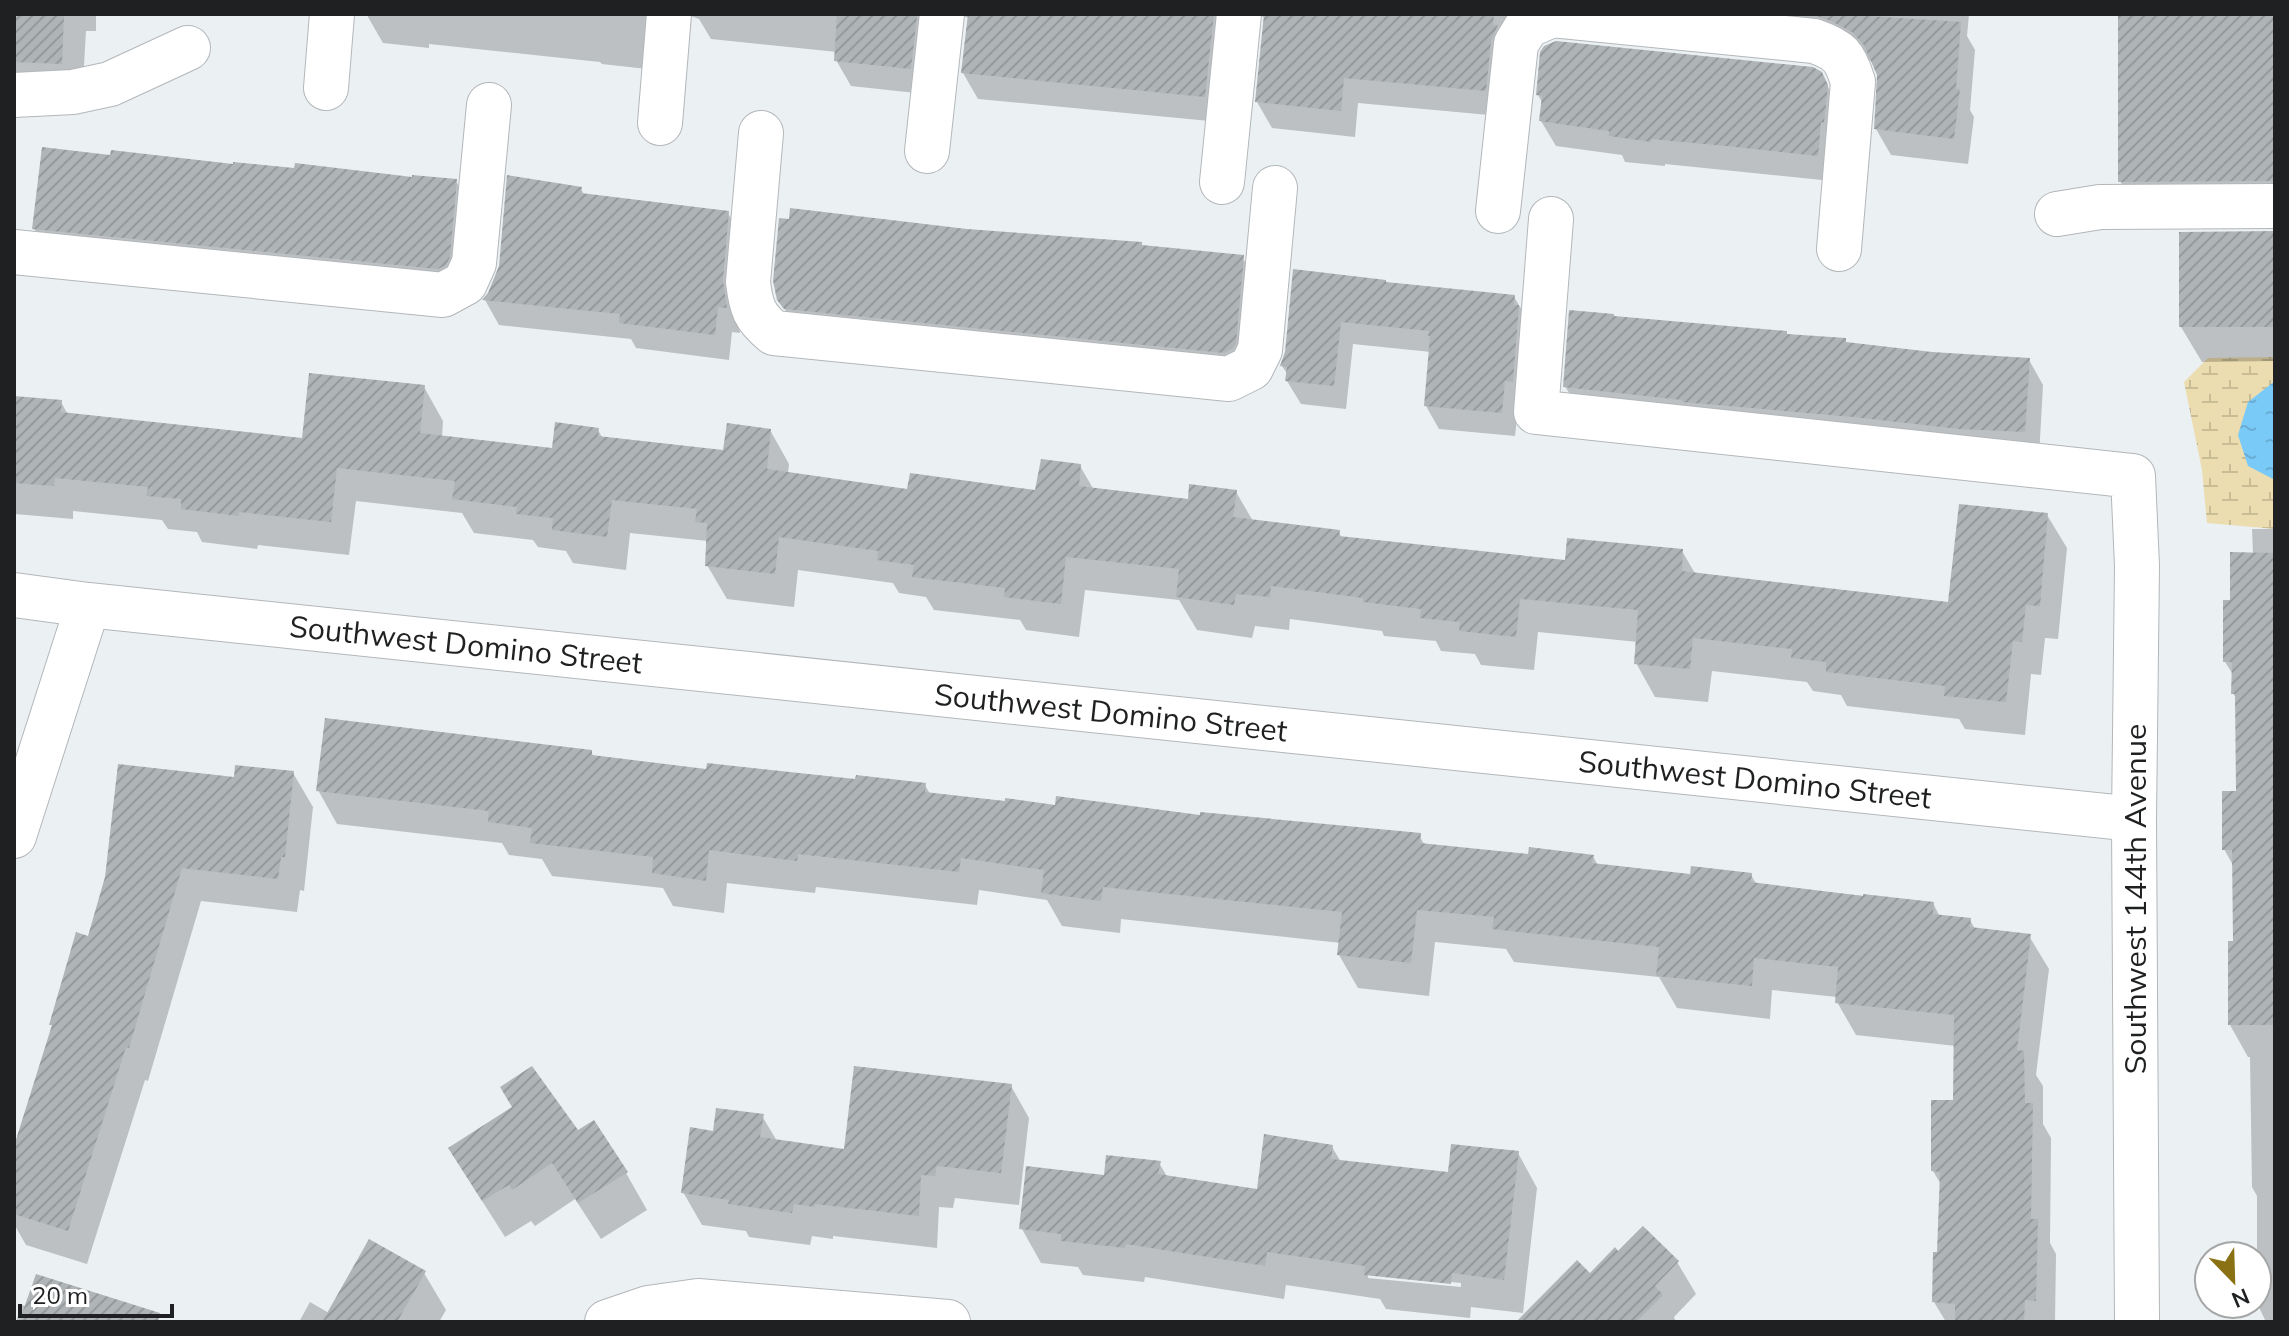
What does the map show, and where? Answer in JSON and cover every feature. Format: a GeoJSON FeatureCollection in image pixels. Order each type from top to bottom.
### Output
{"type":"FeatureCollection","features":[{"type":"Feature","properties":{"kind":"street"},"geometry":{"type":"LineString","coordinates":[[326,88],[332,14]]}},
{"type":"Feature","properties":{"kind":"street"},"geometry":{"type":"LineString","coordinates":[[660,123],[669,14]]}},
{"type":"Feature","properties":{"kind":"street"},"geometry":{"type":"LineString","coordinates":[[927,151],[942,14]]}},
{"type":"Feature","properties":{"kind":"street"},"geometry":{"type":"LineString","coordinates":[[1222,182],[1239,14]]}},
{"type":"Feature","properties":{"kind":"street"},"geometry":{"type":"LineString","coordinates":[[1498,211],[1516,44],[1527,26],[1552,15],[1814,41],[1832,47],[1847,63],[1853,82],[1839,249]]}},
{"type":"Feature","properties":{"kind":"street"},"geometry":{"type":"LineString","coordinates":[[14,95],[73,92],[110,84],[188,48]]}},
{"type":"Feature","properties":{"kind":"street"},"geometry":{"type":"LineString","coordinates":[[14,252],[443,295],[465,283],[474,263],[489,105]]}},
{"type":"Feature","properties":{"kind":"street"},"geometry":{"type":"LineString","coordinates":[[761,133],[748,282],[751,303],[759,321],[774,333],[1229,379],[1251,368],[1260,350],[1275,188]]}},
{"type":"Feature","properties":{"kind":"street"},"geometry":{"type":"LineString","coordinates":[[2057,214],[2100,207],[2275,206]]}},
{"type":"Feature","properties":{"kind":"street","name":"Southwest 144th Avenue"},"geometry":{"type":"LineString","coordinates":[[1551,219],[1536,412],[2133,476],[2137,566],[2134,819],[2137,1322]]}},
{"type":"Feature","properties":{"kind":"street","name":"Southwest Domino Street"},"geometry":{"type":"LineString","coordinates":[[14,595],[2134,819]]}},
{"type":"Feature","properties":{"kind":"street"},"geometry":{"type":"LineString","coordinates":[[14,836],[88,605]]}},
{"type":"Feature","properties":{"kind":"street"},"geometry":{"type":"LineString","coordinates":[[607,1322],[648,1308],[698,1301],[948,1322]]}},
{"type":"Feature","properties":{"kind":"green space"},"geometry":{"type":"Polygon","coordinates":[[[2275,357],[2275,529],[2207,523],[2202,470],[2184,382],[2208,358],[2275,357]]]}},
{"type":"Feature","properties":{"kind":"water"},"geometry":{"type":"Polygon","coordinates":[[[2275,381],[2275,480],[2248,466],[2238,435],[2248,402],[2275,381]]]}},
{"type":"Feature","properties":{"kind":"building"},"geometry":{"type":"Polygon","coordinates":[[[14,14],[64,16],[62,64],[14,62],[14,14]]]}},
{"type":"Feature","properties":{"kind":"building"},"geometry":{"type":"Polygon","coordinates":[[[837,14],[917,16],[911,69],[834,61],[837,14]]]}},
{"type":"Feature","properties":{"kind":"building"},"geometry":{"type":"Polygon","coordinates":[[[968,14],[1214,14],[1205,97],[961,73],[968,14]]]}},
{"type":"Feature","properties":{"kind":"building"},"geometry":{"type":"Polygon","coordinates":[[[1264,14],[1494,14],[1493,25],[1498,25],[1491,41],[1486,91],[1344,78],[1341,111],[1255,102],[1264,14]]]}},
{"type":"Feature","properties":{"kind":"building"},"geometry":{"type":"Polygon","coordinates":[[[1795,14],[1961,22],[1956,89],[1960,89],[1954,139],[1874,129],[1877,75],[1864,45],[1852,32],[1833,22],[1817,16],[1795,14]]]}},
{"type":"Feature","properties":{"kind":"building"},"geometry":{"type":"Polygon","coordinates":[[[2118,14],[2275,14],[2275,181],[2118,182],[2118,14]]]}},
{"type":"Feature","properties":{"kind":"building"},"geometry":{"type":"Polygon","coordinates":[[[1556,41],[1813,67],[1822,72],[1828,85],[1818,156],[1651,139],[1651,142],[1609,136],[1609,131],[1539,121],[1542,96],[1536,95],[1540,52],[1544,46],[1556,41]]]}},
{"type":"Feature","properties":{"kind":"building"},"geometry":{"type":"Polygon","coordinates":[[[42,147],[110,155],[111,150],[294,168],[295,163],[412,177],[457,179],[450,257],[446,265],[438,269],[32,229],[42,147]]]}},
{"type":"Feature","properties":{"kind":"building"},"geometry":{"type":"Polygon","coordinates":[[[507,175],[582,187],[581,193],[729,211],[723,280],[727,308],[718,307],[715,335],[619,323],[620,314],[482,300],[499,266],[507,175]]]}},
{"type":"Feature","properties":{"kind":"building"},"geometry":{"type":"Polygon","coordinates":[[[790,208],[967,229],[1142,242],[1142,245],[1244,255],[1236,343],[1224,353],[784,309],[777,300],[773,281],[779,218],[789,219],[790,208]]]}},
{"type":"Feature","properties":{"kind":"building"},"geometry":{"type":"Polygon","coordinates":[[[2275,231],[2275,327],[2179,327],[2179,232],[2275,231]]]}},
{"type":"Feature","properties":{"kind":"building"},"geometry":{"type":"Polygon","coordinates":[[[1293,269],[1515,295],[1514,305],[1519,305],[1513,382],[1505,381],[1502,413],[1424,406],[1429,331],[1341,322],[1334,386],[1285,381],[1287,367],[1280,366],[1285,352],[1293,269]]]}},
{"type":"Feature","properties":{"kind":"building"},"geometry":{"type":"Polygon","coordinates":[[[1569,310],[1787,331],[1787,334],[1846,338],[1846,342],[1932,352],[2030,358],[2025,432],[1959,429],[1563,387],[1569,310]]]}},
{"type":"Feature","properties":{"kind":"building"},"geometry":{"type":"Polygon","coordinates":[[[309,373],[425,385],[420,433],[552,448],[555,422],[599,428],[598,436],[723,450],[727,423],[771,429],[767,469],[907,489],[910,473],[1035,490],[1041,459],[1081,464],[1079,486],[1188,499],[1189,484],[1237,490],[1233,517],[1340,530],[1339,536],[1565,560],[1567,538],[1683,549],[1682,571],[1948,602],[1959,504],[2048,513],[2040,606],[2026,605],[2022,642],[2013,641],[2006,702],[1944,696],[1945,686],[1826,672],[1826,662],[1791,658],[1792,649],[1693,638],[1690,669],[1634,664],[1638,610],[1520,599],[1516,637],[1459,631],[1460,622],[1420,618],[1421,609],[1271,586],[1270,597],[1236,594],[1234,605],[1176,597],[1179,569],[1066,557],[1061,604],[1004,597],[1005,588],[912,577],[914,565],[877,560],[878,551],[779,537],[775,574],[705,566],[707,523],[695,522],[697,509],[612,500],[607,537],[552,530],[553,518],[516,514],[517,507],[452,499],[455,481],[337,468],[331,522],[181,509],[181,499],[146,496],[148,487],[55,478],[54,486],[14,483],[14,396],[62,400],[61,412],[302,438],[309,373]]]}},
{"type":"Feature","properties":{"kind":"building"},"geometry":{"type":"Polygon","coordinates":[[[2230,552],[2275,553],[2275,1025],[2228,1025],[2228,941],[2233,941],[2232,850],[2222,850],[2222,791],[2236,791],[2232,662],[2223,662],[2223,600],[2230,600],[2230,552]]]}},
{"type":"Feature","properties":{"kind":"building"},"geometry":{"type":"Polygon","coordinates":[[[325,718],[592,750],[592,755],[706,769],[707,763],[855,779],[856,775],[926,783],[925,792],[1005,801],[1005,798],[1055,805],[1056,796],[1200,815],[1200,812],[1421,833],[1420,843],[1528,854],[1529,847],[1594,855],[1592,863],[1690,874],[1691,866],[1752,873],[1751,882],[1934,902],[1933,914],[1971,918],[1970,927],[2031,934],[2017,1050],[2024,1051],[2025,1103],[2033,1103],[2031,1219],[2038,1219],[2036,1301],[2025,1300],[2024,1322],[1955,1322],[1955,1304],[1932,1302],[1940,1172],[1931,1171],[1931,1100],[1953,1100],[1954,1015],[1835,1003],[1838,967],[1754,958],[1752,986],[1656,976],[1659,947],[1492,929],[1494,917],[1417,910],[1411,963],[1337,955],[1342,912],[1103,887],[1101,901],[1041,893],[1044,870],[961,858],[959,872],[798,854],[797,861],[709,850],[706,881],[652,873],[653,857],[530,843],[532,828],[488,822],[489,811],[316,791],[325,718]]]}},
{"type":"Feature","properties":{"kind":"building"},"geometry":{"type":"Polygon","coordinates":[[[118,764],[234,777],[235,765],[294,771],[285,857],[281,857],[278,879],[182,868],[129,1048],[126,1047],[68,1231],[14,1214],[14,1146],[52,1025],[49,1025],[76,932],[88,936],[105,877],[118,764]]]}},
{"type":"Feature","properties":{"kind":"building"},"geometry":{"type":"Polygon","coordinates":[[[532,1066],[578,1130],[594,1120],[628,1172],[578,1203],[552,1163],[512,1190],[509,1185],[482,1201],[448,1148],[512,1107],[500,1087],[532,1066]]]}},
{"type":"Feature","properties":{"kind":"building"},"geometry":{"type":"Polygon","coordinates":[[[854,1066],[1012,1084],[1001,1173],[937,1166],[935,1176],[921,1175],[919,1216],[815,1204],[815,1207],[794,1204],[792,1213],[728,1204],[729,1200],[681,1193],[690,1127],[713,1131],[716,1108],[764,1114],[760,1137],[844,1149],[854,1066]]]}},
{"type":"Feature","properties":{"kind":"building"},"geometry":{"type":"Polygon","coordinates":[[[1264,1134],[1333,1145],[1331,1159],[1448,1172],[1451,1144],[1519,1151],[1504,1280],[1452,1273],[1451,1284],[1364,1275],[1365,1266],[1267,1252],[1265,1266],[1126,1244],[1125,1248],[1061,1241],[1061,1234],[1019,1229],[1026,1166],[1104,1175],[1106,1155],[1161,1161],[1158,1174],[1257,1189],[1264,1134]]]}},
{"type":"Feature","properties":{"kind":"building"},"geometry":{"type":"Polygon","coordinates":[[[1643,1226],[1679,1261],[1655,1286],[1663,1295],[1636,1322],[1516,1322],[1577,1260],[1590,1273],[1615,1247],[1618,1251],[1643,1226]]]}},
{"type":"Feature","properties":{"kind":"building"},"geometry":{"type":"Polygon","coordinates":[[[369,1239],[426,1271],[397,1322],[322,1322],[369,1239]]]}},
{"type":"Feature","properties":{"kind":"building"},"geometry":{"type":"Polygon","coordinates":[[[36,1274],[160,1313],[158,1322],[19,1322],[36,1274]]]}}]}
